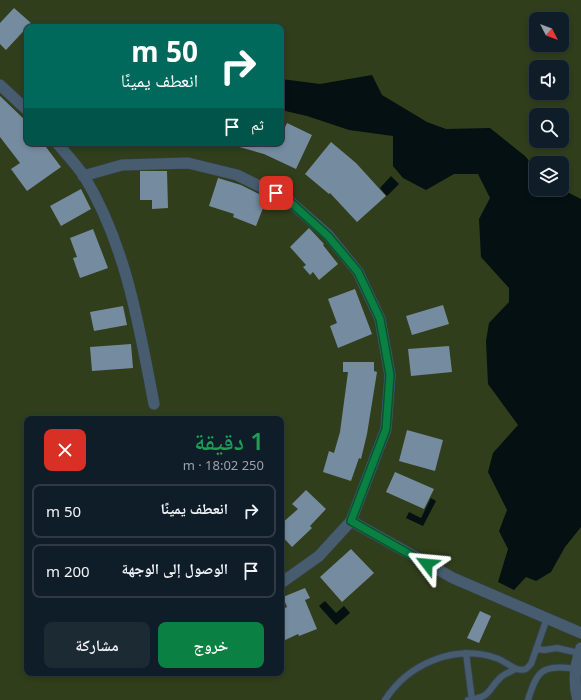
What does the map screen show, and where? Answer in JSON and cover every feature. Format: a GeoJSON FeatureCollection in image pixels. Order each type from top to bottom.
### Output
{"type":"FeatureCollection","features":[{"type":"Feature","properties":{"kind":"street"},"geometry":{"type":"LineString","coordinates":[[0,85],[24,107]]}},
{"type":"Feature","properties":{"kind":"street"},"geometry":{"type":"LineString","coordinates":[[59,146],[83,176],[111,228],[137,313],[154,404]]}},
{"type":"Feature","properties":{"kind":"street"},"geometry":{"type":"LineString","coordinates":[[83,176],[122,165],[188,163],[237,175],[288,200],[328,236],[358,272],[380,319],[390,375],[386,429],[351,521],[319,556],[284,581]]}},
{"type":"Feature","properties":{"kind":"street"},"geometry":{"type":"LineString","coordinates":[[351,521],[453,578],[581,633]]}},
{"type":"Feature","properties":{"kind":"street"},"geometry":{"type":"LineString","coordinates":[[578,700],[575,683],[580,650]]}},
{"type":"Feature","properties":{"kind":"lane"},"geometry":{"type":"LineString","coordinates":[[385,700],[398,683],[419,666],[444,656],[466,653],[496,658],[508,663],[515,669],[523,670],[529,667],[547,618]]}},
{"type":"Feature","properties":{"kind":"lane"},"geometry":{"type":"LineString","coordinates":[[536,648],[544,650],[557,648],[580,650]]}},
{"type":"Feature","properties":{"kind":"lane"},"geometry":{"type":"LineString","coordinates":[[466,653],[472,700]]}},
{"type":"Feature","properties":{"kind":"lane"},"geometry":{"type":"LineString","coordinates":[[528,700],[539,676],[546,669],[555,667],[576,669]]}},
{"type":"Feature","properties":{"kind":"lane"},"geometry":{"type":"LineString","coordinates":[[468,700],[488,694],[500,678],[515,669]]}},
{"type":"Feature","properties":{"kind":"green space"},"geometry":{"type":"Polygon","coordinates":[[[0,0],[581,0],[581,700],[0,700],[0,0]]]}},
{"type":"Feature","properties":{"kind":"shaded area"},"geometry":{"type":"Polygon","coordinates":[[[372,75],[382,95],[427,122],[446,129],[490,128],[529,161],[529,196],[569,196],[569,193],[581,199],[581,527],[565,547],[551,572],[536,581],[526,577],[514,590],[498,582],[508,549],[499,531],[507,510],[488,472],[493,453],[518,425],[488,384],[486,341],[489,323],[509,302],[509,288],[481,257],[479,219],[490,198],[478,174],[454,174],[426,190],[403,178],[393,166],[393,136],[349,130],[307,116],[284,111],[284,79],[320,84],[372,75]]]}},
{"type":"Feature","properties":{"kind":"shaded area"},"geometry":{"type":"Polygon","coordinates":[[[391,176],[399,184],[387,196],[380,188],[391,176]]]}},
{"type":"Feature","properties":{"kind":"shaded area"},"geometry":{"type":"Polygon","coordinates":[[[431,498],[436,501],[423,526],[406,518],[409,512],[421,518],[431,498]]]}},
{"type":"Feature","properties":{"kind":"shaded area"},"geometry":{"type":"Polygon","coordinates":[[[325,601],[336,613],[344,606],[350,613],[336,625],[319,606],[325,601]]]}},
{"type":"Feature","properties":{"kind":"building"},"geometry":{"type":"Polygon","coordinates":[[[14,8],[31,23],[24,24],[24,31],[6,50],[0,44],[0,23],[14,8]]]}},
{"type":"Feature","properties":{"kind":"building"},"geometry":{"type":"Polygon","coordinates":[[[0,96],[24,119],[24,146],[45,146],[61,167],[27,191],[11,169],[20,163],[0,137],[0,96]]]}},
{"type":"Feature","properties":{"kind":"building"},"geometry":{"type":"Polygon","coordinates":[[[287,123],[312,135],[296,169],[264,154],[236,146],[284,146],[284,130],[287,123]]]}},
{"type":"Feature","properties":{"kind":"building"},"geometry":{"type":"Polygon","coordinates":[[[331,142],[356,163],[386,196],[357,222],[330,193],[329,194],[305,174],[331,142]]]}},
{"type":"Feature","properties":{"kind":"building"},"geometry":{"type":"Polygon","coordinates":[[[140,171],[167,171],[168,208],[152,209],[152,200],[140,200],[140,171]]]}},
{"type":"Feature","properties":{"kind":"building"},"geometry":{"type":"Polygon","coordinates":[[[218,178],[241,185],[267,198],[256,226],[233,217],[234,214],[209,206],[218,178]]]}},
{"type":"Feature","properties":{"kind":"building"},"geometry":{"type":"Polygon","coordinates":[[[81,189],[91,209],[61,226],[50,206],[81,189]]]}},
{"type":"Feature","properties":{"kind":"building"},"geometry":{"type":"Polygon","coordinates":[[[309,228],[324,244],[323,245],[338,264],[319,280],[313,272],[310,275],[303,267],[306,265],[290,247],[309,228]]]}},
{"type":"Feature","properties":{"kind":"building"},"geometry":{"type":"Polygon","coordinates":[[[93,229],[108,268],[80,278],[73,258],[77,257],[70,238],[93,229]]]}},
{"type":"Feature","properties":{"kind":"building"},"geometry":{"type":"Polygon","coordinates":[[[355,289],[372,334],[338,348],[330,326],[337,323],[328,299],[355,289]]]}},
{"type":"Feature","properties":{"kind":"building"},"geometry":{"type":"Polygon","coordinates":[[[443,305],[449,324],[412,335],[406,316],[443,305]]]}},
{"type":"Feature","properties":{"kind":"building"},"geometry":{"type":"Polygon","coordinates":[[[123,306],[127,325],[94,331],[90,312],[123,306]]]}},
{"type":"Feature","properties":{"kind":"building"},"geometry":{"type":"Polygon","coordinates":[[[131,344],[133,368],[92,371],[90,347],[131,344]]]}},
{"type":"Feature","properties":{"kind":"building"},"geometry":{"type":"Polygon","coordinates":[[[449,346],[452,372],[411,376],[408,349],[449,346]]]}},
{"type":"Feature","properties":{"kind":"building"},"geometry":{"type":"Polygon","coordinates":[[[343,362],[374,362],[374,371],[377,372],[367,434],[361,459],[359,458],[351,481],[323,472],[329,451],[334,453],[340,432],[348,372],[343,372],[343,362]]]}},
{"type":"Feature","properties":{"kind":"building"},"geometry":{"type":"Polygon","coordinates":[[[407,430],[443,440],[435,471],[399,461],[407,430]]]}},
{"type":"Feature","properties":{"kind":"building"},"geometry":{"type":"Polygon","coordinates":[[[395,472],[434,489],[424,509],[386,492],[395,472]]]}},
{"type":"Feature","properties":{"kind":"building"},"geometry":{"type":"Polygon","coordinates":[[[306,490],[326,509],[310,526],[312,528],[292,547],[284,538],[284,521],[298,509],[292,504],[306,490]]]}},
{"type":"Feature","properties":{"kind":"building"},"geometry":{"type":"Polygon","coordinates":[[[351,549],[374,573],[342,602],[320,577],[351,549]]]}},
{"type":"Feature","properties":{"kind":"building"},"geometry":{"type":"Polygon","coordinates":[[[305,588],[310,598],[305,600],[317,629],[299,636],[298,634],[284,641],[284,608],[287,607],[284,597],[305,588]]]}},
{"type":"Feature","properties":{"kind":"building"},"geometry":{"type":"Polygon","coordinates":[[[480,611],[491,616],[479,643],[467,638],[480,611]]]}},
{"type":"Feature","properties":{"kind":"route"},"geometry":{"type":"LineString","coordinates":[[276,193],[288,200],[328,236],[358,272],[380,319],[390,375],[386,429],[351,521],[427,564]]}}]}
